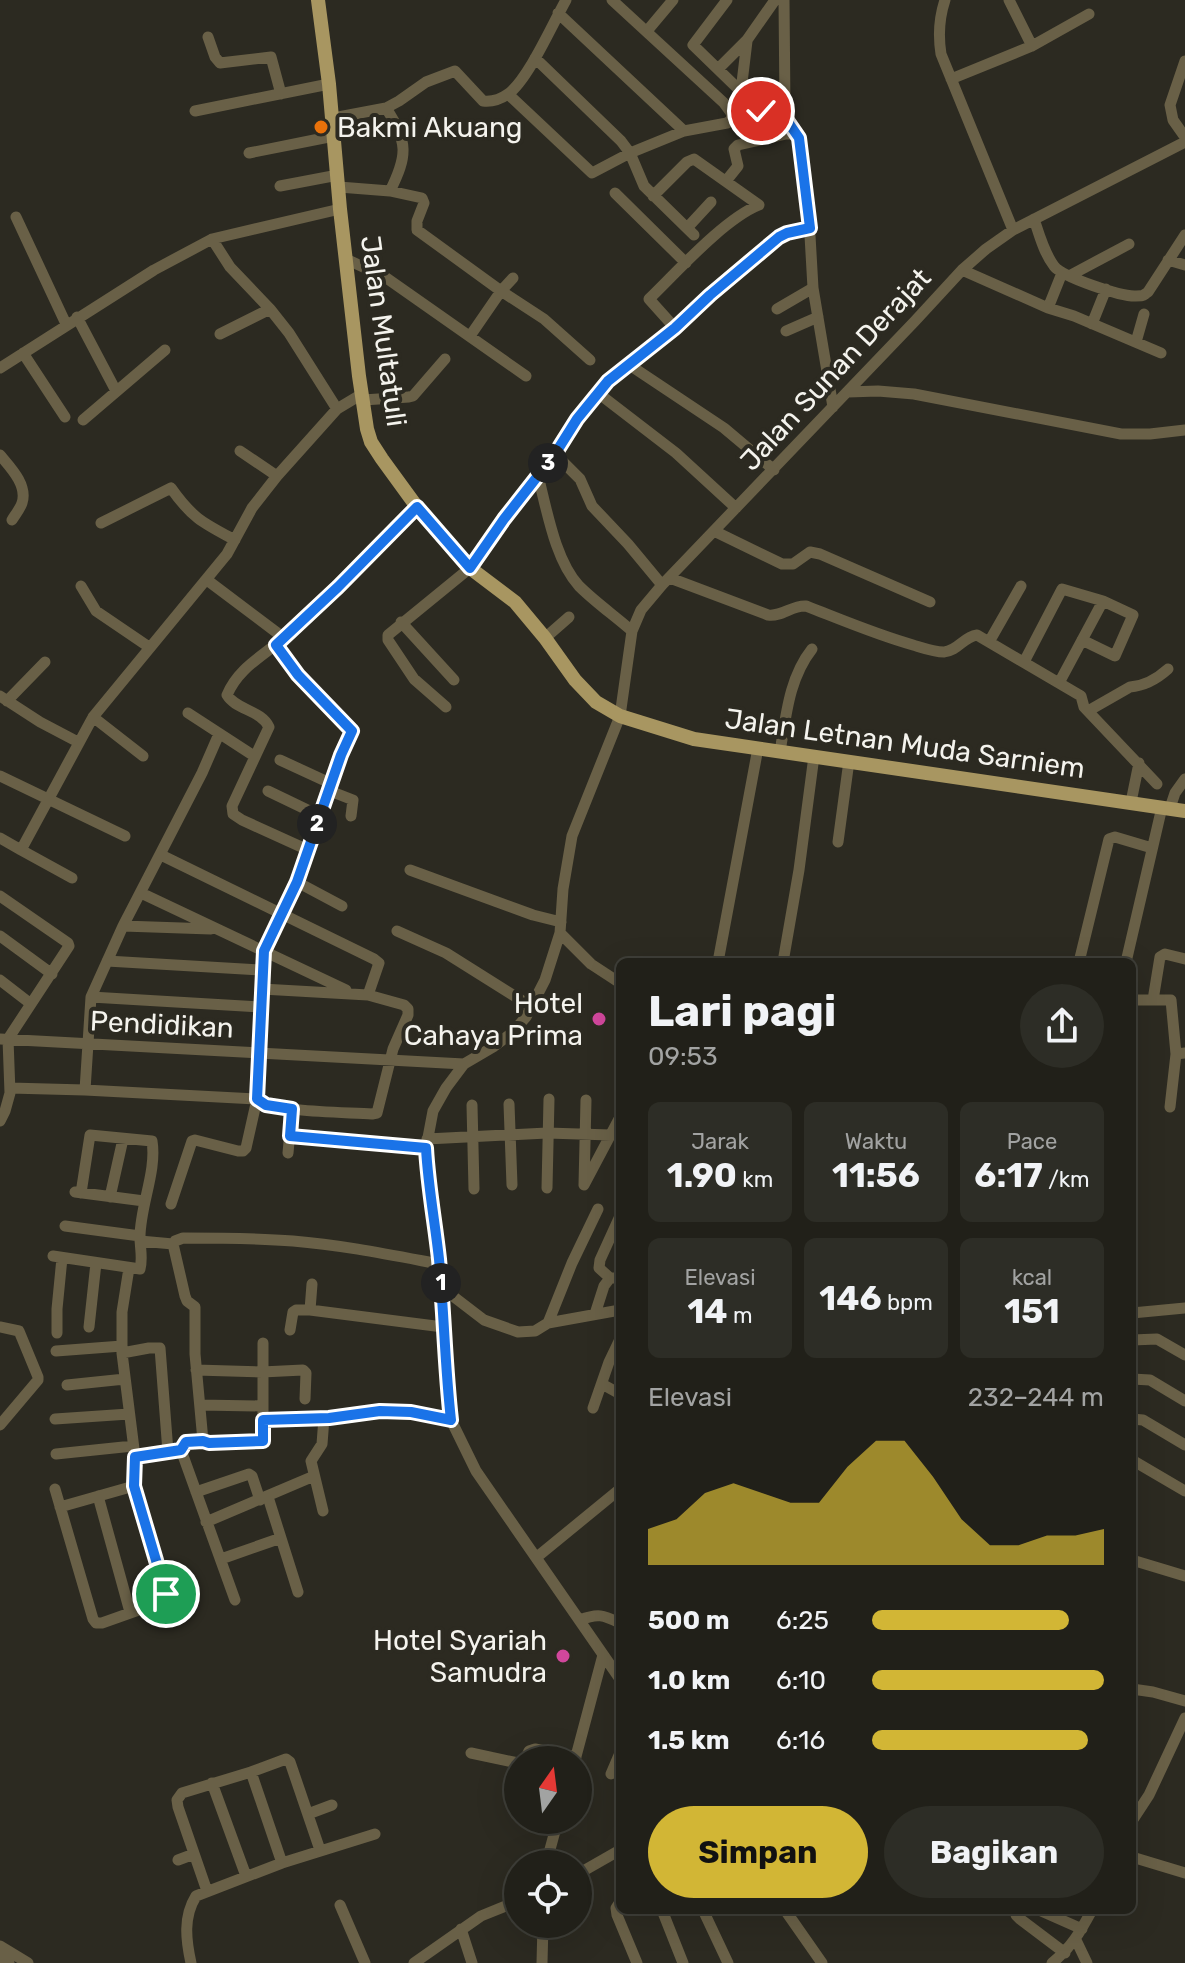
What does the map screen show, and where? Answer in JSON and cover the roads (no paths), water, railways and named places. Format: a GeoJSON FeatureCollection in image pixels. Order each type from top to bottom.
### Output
{"type":"FeatureCollection","features":[{"type":"Feature","properties":{"kind":"main road","name":"Jalan Multatuli"},"geometry":{"type":"LineString","coordinates":[[318,0],[362,397],[371,442],[417,507],[470,568],[515,602],[575,680],[596,702],[620,716]]}},
{"type":"Feature","properties":{"kind":"main road","name":"Jalan Letnan Muda Sarniem"},"geometry":{"type":"LineString","coordinates":[[620,716],[694,739],[1185,811]]}},
{"type":"Feature","properties":{"kind":"street"},"geometry":{"type":"LineString","coordinates":[[333,118],[386,108],[426,82],[455,71],[483,101],[492,101],[508,94],[535,58],[566,0]]}},
{"type":"Feature","properties":{"kind":"street"},"geometry":{"type":"LineString","coordinates":[[508,94],[592,173],[630,153],[684,131],[731,120],[732,114],[724,103],[612,0]]}},
{"type":"Feature","properties":{"kind":"street"},"geometry":{"type":"LineString","coordinates":[[647,31],[673,0]]}},
{"type":"Feature","properties":{"kind":"street"},"geometry":{"type":"LineString","coordinates":[[727,0],[693,45],[761,111],[788,122]]}},
{"type":"Feature","properties":{"kind":"street"},"geometry":{"type":"LineString","coordinates":[[718,69],[747,40],[775,0]]}},
{"type":"Feature","properties":{"kind":"street"},"geometry":{"type":"LineString","coordinates":[[784,0],[785,107],[788,122],[799,138],[803,162],[813,288],[833,407]]}},
{"type":"Feature","properties":{"kind":"street"},"geometry":{"type":"LineString","coordinates":[[945,0],[941,12],[941,54],[1013,230]]}},
{"type":"Feature","properties":{"kind":"street"},"geometry":{"type":"LineString","coordinates":[[1009,0],[1032,46]]}},
{"type":"Feature","properties":{"kind":"street"},"geometry":{"type":"LineString","coordinates":[[558,13],[684,131]]}},
{"type":"Feature","properties":{"kind":"street"},"geometry":{"type":"LineString","coordinates":[[951,79],[1032,46],[1089,14]]}},
{"type":"Feature","properties":{"kind":"street"},"geometry":{"type":"LineString","coordinates":[[208,37],[220,63],[271,57],[281,94]]}},
{"type":"Feature","properties":{"kind":"street"},"geometry":{"type":"LineString","coordinates":[[741,91],[747,40]]}},
{"type":"Feature","properties":{"kind":"street"},"geometry":{"type":"LineString","coordinates":[[535,58],[621,141],[630,153],[638,176],[653,196],[690,231],[711,202]]}},
{"type":"Feature","properties":{"kind":"street"},"geometry":{"type":"LineString","coordinates":[[1184,143],[1170,105],[1185,61]]}},
{"type":"Feature","properties":{"kind":"street"},"geometry":{"type":"LineString","coordinates":[[195,111],[329,84]]}},
{"type":"Feature","properties":{"kind":"street"},"geometry":{"type":"LineString","coordinates":[[386,108],[397,125],[404,150],[400,172],[390,191]]}},
{"type":"Feature","properties":{"kind":"street"},"geometry":{"type":"LineString","coordinates":[[726,181],[738,166],[734,149],[738,145],[795,134]]}},
{"type":"Feature","properties":{"kind":"street"},"geometry":{"type":"LineString","coordinates":[[249,153],[334,136]]}},
{"type":"Feature","properties":{"kind":"street","name":"Jalan Sunan Derajat"},"geometry":{"type":"LineString","coordinates":[[464,1064],[512,1033],[526,1017],[545,980],[561,928],[563,889],[572,836],[620,716],[632,631],[641,610],[962,270],[1013,230],[1184,143]]}},
{"type":"Feature","properties":{"kind":"street"},"geometry":{"type":"LineString","coordinates":[[653,196],[690,159],[698,160],[759,205],[726,226],[649,299],[675,328]]}},
{"type":"Feature","properties":{"kind":"street"},"geometry":{"type":"LineString","coordinates":[[280,186],[338,181],[419,197],[423,200],[417,230],[544,319],[590,360]]}},
{"type":"Feature","properties":{"kind":"street"},"geometry":{"type":"LineString","coordinates":[[615,193],[686,263]]}},
{"type":"Feature","properties":{"kind":"street"},"geometry":{"type":"LineString","coordinates":[[0,368],[154,270],[212,239],[340,209]]}},
{"type":"Feature","properties":{"kind":"street"},"geometry":{"type":"LineString","coordinates":[[16,217],[71,321],[116,391]]}},
{"type":"Feature","properties":{"kind":"street"},"geometry":{"type":"LineString","coordinates":[[1034,219],[1054,267],[1106,289],[1132,296],[1144,295],[1185,235]]}},
{"type":"Feature","properties":{"kind":"street"},"geometry":{"type":"LineString","coordinates":[[446,707],[414,679],[388,640],[389,633],[470,568],[608,381],[675,328],[779,237],[810,228]]}},
{"type":"Feature","properties":{"kind":"street"},"geometry":{"type":"LineString","coordinates":[[212,239],[230,267],[289,333],[337,409]]}},
{"type":"Feature","properties":{"kind":"street"},"geometry":{"type":"LineString","coordinates":[[1048,308],[1066,274],[1129,244]]}},
{"type":"Feature","properties":{"kind":"street"},"geometry":{"type":"LineString","coordinates":[[348,260],[385,277],[526,376]]}},
{"type":"Feature","properties":{"kind":"street"},"geometry":{"type":"LineString","coordinates":[[1168,260],[1185,265]]}},
{"type":"Feature","properties":{"kind":"street"},"geometry":{"type":"LineString","coordinates":[[962,270],[1161,353]]}},
{"type":"Feature","properties":{"kind":"street"},"geometry":{"type":"LineString","coordinates":[[470,336],[513,278]]}},
{"type":"Feature","properties":{"kind":"street"},"geometry":{"type":"LineString","coordinates":[[777,309],[813,288]]}},
{"type":"Feature","properties":{"kind":"street"},"geometry":{"type":"LineString","coordinates":[[1092,324],[1106,289]]}},
{"type":"Feature","properties":{"kind":"street"},"geometry":{"type":"LineString","coordinates":[[220,334],[270,309]]}},
{"type":"Feature","properties":{"kind":"street"},"geometry":{"type":"LineString","coordinates":[[1136,342],[1144,314]]}},
{"type":"Feature","properties":{"kind":"street"},"geometry":{"type":"LineString","coordinates":[[786,331],[818,317]]}},
{"type":"Feature","properties":{"kind":"street"},"geometry":{"type":"LineString","coordinates":[[83,420],[165,350]]}},
{"type":"Feature","properties":{"kind":"street"},"geometry":{"type":"LineString","coordinates":[[23,353],[65,417]]}},
{"type":"Feature","properties":{"kind":"street"},"geometry":{"type":"LineString","coordinates":[[21,850],[93,717],[227,554],[252,508],[277,476],[337,409],[362,397],[402,399],[413,396],[445,359]]}},
{"type":"Feature","properties":{"kind":"street"},"geometry":{"type":"LineString","coordinates":[[628,364],[724,428],[774,470]]}},
{"type":"Feature","properties":{"kind":"street"},"geometry":{"type":"LineString","coordinates":[[848,392],[914,394],[1121,434],[1185,430]]}},
{"type":"Feature","properties":{"kind":"street"},"geometry":{"type":"LineString","coordinates":[[598,393],[676,453],[736,508]]}},
{"type":"Feature","properties":{"kind":"street"},"geometry":{"type":"LineString","coordinates":[[240,451],[277,476]]}},
{"type":"Feature","properties":{"kind":"street"},"geometry":{"type":"LineString","coordinates":[[555,454],[580,479],[592,506],[666,582],[768,615],[775,616],[798,606],[806,606],[890,639],[937,652],[954,650],[970,636],[977,635],[1081,696],[1084,707],[1157,784]]}},
{"type":"Feature","properties":{"kind":"street"},"geometry":{"type":"LineString","coordinates":[[1,458],[18,479],[23,495],[22,504],[12,520]]}},
{"type":"Feature","properties":{"kind":"street"},"geometry":{"type":"LineString","coordinates":[[538,476],[559,551],[569,572],[580,586],[632,631]]}},
{"type":"Feature","properties":{"kind":"street"},"geometry":{"type":"LineString","coordinates":[[101,523],[171,488],[194,516],[235,540]]}},
{"type":"Feature","properties":{"kind":"street"},"geometry":{"type":"LineString","coordinates":[[308,850],[233,814],[232,806],[269,727],[268,723],[231,701],[227,695],[248,664],[280,641],[417,507]]}},
{"type":"Feature","properties":{"kind":"street"},"geometry":{"type":"LineString","coordinates":[[714,531],[782,564],[793,564],[810,552],[820,554],[930,602]]}},
{"type":"Feature","properties":{"kind":"street"},"geometry":{"type":"LineString","coordinates":[[171,1204],[192,1141],[238,1151],[246,1148],[257,1099],[264,951],[297,882],[341,755],[352,733],[352,729],[298,675],[280,641],[207,580]]}},
{"type":"Feature","properties":{"kind":"street"},"geometry":{"type":"LineString","coordinates":[[81,586],[96,611],[149,647]]}},
{"type":"Feature","properties":{"kind":"street"},"geometry":{"type":"LineString","coordinates":[[989,642],[1021,586]]}},
{"type":"Feature","properties":{"kind":"street"},"geometry":{"type":"LineString","coordinates":[[1024,662],[1062,589],[1103,601],[1133,615],[1115,656],[1082,640]]}},
{"type":"Feature","properties":{"kind":"street"},"geometry":{"type":"LineString","coordinates":[[1059,683],[1103,601]]}},
{"type":"Feature","properties":{"kind":"street"},"geometry":{"type":"LineString","coordinates":[[545,638],[569,617]]}},
{"type":"Feature","properties":{"kind":"street"},"geometry":{"type":"LineString","coordinates":[[401,622],[454,680]]}},
{"type":"Feature","properties":{"kind":"street"},"geometry":{"type":"LineString","coordinates":[[780,752],[792,688],[798,670],[812,649]]}},
{"type":"Feature","properties":{"kind":"street"},"geometry":{"type":"LineString","coordinates":[[45,662],[3,698],[78,742]]}},
{"type":"Feature","properties":{"kind":"street"},"geometry":{"type":"LineString","coordinates":[[1088,711],[1130,687],[1160,676],[1168,669]]}},
{"type":"Feature","properties":{"kind":"street"},"geometry":{"type":"LineString","coordinates":[[188,713],[254,756]]}},
{"type":"Feature","properties":{"kind":"street"},"geometry":{"type":"LineString","coordinates":[[93,717],[143,756]]}},
{"type":"Feature","properties":{"kind":"street"},"geometry":{"type":"LineString","coordinates":[[85,1090],[91,997],[219,734]]}},
{"type":"Feature","properties":{"kind":"street"},"geometry":{"type":"LineString","coordinates":[[719,958],[758,748]]}},
{"type":"Feature","properties":{"kind":"street"},"geometry":{"type":"LineString","coordinates":[[784,958],[814,756]]}},
{"type":"Feature","properties":{"kind":"street"},"geometry":{"type":"LineString","coordinates":[[280,760],[353,800],[351,816]]}},
{"type":"Feature","properties":{"kind":"street"},"geometry":{"type":"LineString","coordinates":[[838,842],[849,761]]}},
{"type":"Feature","properties":{"kind":"street"},"geometry":{"type":"LineString","coordinates":[[1131,802],[1139,763]]}},
{"type":"Feature","properties":{"kind":"street"},"geometry":{"type":"LineString","coordinates":[[0,776],[125,836]]}},
{"type":"Feature","properties":{"kind":"street"},"geometry":{"type":"LineString","coordinates":[[1127,958],[1152,848],[1166,808],[1185,779]]}},
{"type":"Feature","properties":{"kind":"street"},"geometry":{"type":"LineString","coordinates":[[268,791],[320,816]]}},
{"type":"Feature","properties":{"kind":"street"},"geometry":{"type":"LineString","coordinates":[[1080,958],[1109,839],[1115,837],[1152,848]]}},
{"type":"Feature","properties":{"kind":"street"},"geometry":{"type":"LineString","coordinates":[[0,838],[72,878]]}},
{"type":"Feature","properties":{"kind":"street"},"geometry":{"type":"LineString","coordinates":[[161,855],[374,959],[379,963],[368,995]]}},
{"type":"Feature","properties":{"kind":"street"},"geometry":{"type":"LineString","coordinates":[[410,870],[561,928],[591,964],[616,980]]}},
{"type":"Feature","properties":{"kind":"street"},"geometry":{"type":"LineString","coordinates":[[297,882],[342,906]]}},
{"type":"Feature","properties":{"kind":"street"},"geometry":{"type":"LineString","coordinates":[[141,893],[354,994]]}},
{"type":"Feature","properties":{"kind":"street"},"geometry":{"type":"LineString","coordinates":[[0,896],[68,943],[69,948],[4,1039],[7,1091],[5,1111],[0,1121]]}},
{"type":"Feature","properties":{"kind":"street"},"geometry":{"type":"LineString","coordinates":[[123,926],[218,929]]}},
{"type":"Feature","properties":{"kind":"street"},"geometry":{"type":"LineString","coordinates":[[397,931],[446,953],[532,1007]]}},
{"type":"Feature","properties":{"kind":"street"},"geometry":{"type":"LineString","coordinates":[[0,936],[52,974]]}},
{"type":"Feature","properties":{"kind":"street"},"geometry":{"type":"LineString","coordinates":[[1153,1000],[1160,957],[1165,954],[1185,959]]}},
{"type":"Feature","properties":{"kind":"street"},"geometry":{"type":"LineString","coordinates":[[107,961],[262,970]]}},
{"type":"Feature","properties":{"kind":"street"},"geometry":{"type":"LineString","coordinates":[[0,980],[31,1004]]}},
{"type":"Feature","properties":{"kind":"street"},"geometry":{"type":"LineString","coordinates":[[7,1091],[85,1090],[257,1099],[266,1105],[292,1109],[377,1113],[390,1059],[408,1009],[404,1005],[368,995],[262,989]]}},
{"type":"Feature","properties":{"kind":"street"},"geometry":{"type":"LineString","coordinates":[[91,997],[260,1007]]}},
{"type":"Feature","properties":{"kind":"street"},"geometry":{"type":"LineString","coordinates":[[1136,1000],[1171,1000],[1180,1054],[1170,1107]]}},
{"type":"Feature","properties":{"kind":"street","name":"Pendidikan"},"geometry":{"type":"LineString","coordinates":[[4,1039],[464,1064]]}},
{"type":"Feature","properties":{"kind":"street"},"geometry":{"type":"LineString","coordinates":[[464,1064],[433,1111],[427,1144],[427,1177],[439,1264],[451,1420],[476,1471],[616,1673]]}},
{"type":"Feature","properties":{"kind":"street"},"geometry":{"type":"LineString","coordinates":[[547,1188],[549,1099]]}},
{"type":"Feature","properties":{"kind":"street"},"geometry":{"type":"LineString","coordinates":[[586,1100],[585,1186],[616,1125]]}},
{"type":"Feature","properties":{"kind":"street"},"geometry":{"type":"LineString","coordinates":[[509,1104],[512,1185]]}},
{"type":"Feature","properties":{"kind":"street"},"geometry":{"type":"LineString","coordinates":[[472,1105],[474,1189]]}},
{"type":"Feature","properties":{"kind":"street"},"geometry":{"type":"LineString","coordinates":[[288,1153],[292,1109]]}},
{"type":"Feature","properties":{"kind":"street"},"geometry":{"type":"LineString","coordinates":[[290,1136],[427,1144],[547,1133],[611,1135]]}},
{"type":"Feature","properties":{"kind":"street"},"geometry":{"type":"LineString","coordinates":[[57,1333],[58,1257],[137,1269],[141,1267],[140,1238],[151,1171],[152,1141],[90,1135],[78,1192],[144,1201]]}},
{"type":"Feature","properties":{"kind":"street"},"geometry":{"type":"LineString","coordinates":[[110,1197],[123,1139]]}},
{"type":"Feature","properties":{"kind":"street"},"geometry":{"type":"LineString","coordinates":[[548,1323],[598,1209]]}},
{"type":"Feature","properties":{"kind":"street"},"geometry":{"type":"LineString","coordinates":[[595,1314],[604,1286],[615,1278],[599,1268],[616,1225]]}},
{"type":"Feature","properties":{"kind":"street"},"geometry":{"type":"LineString","coordinates":[[65,1226],[173,1244]]}},
{"type":"Feature","properties":{"kind":"street"},"geometry":{"type":"LineString","coordinates":[[173,1244],[183,1238],[295,1241],[439,1264]]}},
{"type":"Feature","properties":{"kind":"street"},"geometry":{"type":"LineString","coordinates":[[173,1244],[185,1296],[195,1307],[196,1370],[203,1441]]}},
{"type":"Feature","properties":{"kind":"street"},"geometry":{"type":"LineString","coordinates":[[89,1327],[96,1263]]}},
{"type":"Feature","properties":{"kind":"street"},"geometry":{"type":"LineString","coordinates":[[55,1489],[96,1623],[164,1601],[166,1598],[134,1486],[134,1452],[122,1349],[122,1312],[129,1268]]}},
{"type":"Feature","properties":{"kind":"street"},"geometry":{"type":"LineString","coordinates":[[310,1310],[312,1284]]}},
{"type":"Feature","properties":{"kind":"street"},"geometry":{"type":"LineString","coordinates":[[441,1287],[484,1320],[518,1332],[535,1331],[548,1323],[616,1311]]}},
{"type":"Feature","properties":{"kind":"street"},"geometry":{"type":"LineString","coordinates":[[1136,1313],[1185,1308]]}},
{"type":"Feature","properties":{"kind":"street"},"geometry":{"type":"LineString","coordinates":[[290,1330],[296,1310],[443,1327]]}},
{"type":"Feature","properties":{"kind":"street"},"geometry":{"type":"LineString","coordinates":[[0,1327],[19,1331],[38,1377],[0,1425]]}},
{"type":"Feature","properties":{"kind":"street"},"geometry":{"type":"LineString","coordinates":[[1136,1340],[1157,1339],[1185,1355]]}},
{"type":"Feature","properties":{"kind":"street"},"geometry":{"type":"LineString","coordinates":[[56,1454],[175,1451],[186,1442],[263,1441],[263,1343]]}},
{"type":"Feature","properties":{"kind":"street"},"geometry":{"type":"LineString","coordinates":[[593,1408],[616,1347]]}},
{"type":"Feature","properties":{"kind":"street"},"geometry":{"type":"LineString","coordinates":[[56,1351],[160,1348],[175,1451],[196,1492],[235,1600]]}},
{"type":"Feature","properties":{"kind":"street"},"geometry":{"type":"LineString","coordinates":[[196,1370],[303,1370],[306,1373],[305,1399]]}},
{"type":"Feature","properties":{"kind":"street"},"geometry":{"type":"LineString","coordinates":[[67,1385],[125,1379]]}},
{"type":"Feature","properties":{"kind":"street"},"geometry":{"type":"LineString","coordinates":[[1136,1379],[1150,1380],[1185,1401]]}},
{"type":"Feature","properties":{"kind":"street"},"geometry":{"type":"LineString","coordinates":[[602,1384],[616,1392]]}},
{"type":"Feature","properties":{"kind":"street"},"geometry":{"type":"LineString","coordinates":[[0,1403],[9,1412]]}},
{"type":"Feature","properties":{"kind":"street"},"geometry":{"type":"LineString","coordinates":[[200,1405],[263,1406]]}},
{"type":"Feature","properties":{"kind":"street"},"geometry":{"type":"LineString","coordinates":[[263,1420],[324,1418],[380,1411],[411,1412],[451,1420]]}},
{"type":"Feature","properties":{"kind":"street"},"geometry":{"type":"LineString","coordinates":[[55,1419],[129,1414]]}},
{"type":"Feature","properties":{"kind":"street"},"geometry":{"type":"LineString","coordinates":[[323,1511],[311,1461],[322,1444],[324,1418]]}},
{"type":"Feature","properties":{"kind":"street"},"geometry":{"type":"LineString","coordinates":[[1136,1419],[1143,1420],[1185,1445]]}},
{"type":"Feature","properties":{"kind":"street"},"geometry":{"type":"LineString","coordinates":[[1136,1462],[1185,1491]]}},
{"type":"Feature","properties":{"kind":"street"},"geometry":{"type":"LineString","coordinates":[[196,1492],[250,1474],[281,1538],[298,1592]]}},
{"type":"Feature","properties":{"kind":"street"},"geometry":{"type":"LineString","coordinates":[[206,1522],[314,1476]]}},
{"type":"Feature","properties":{"kind":"street"},"geometry":{"type":"LineString","coordinates":[[60,1507],[134,1486]]}},
{"type":"Feature","properties":{"kind":"street"},"geometry":{"type":"LineString","coordinates":[[537,1557],[616,1492]]}},
{"type":"Feature","properties":{"kind":"street"},"geometry":{"type":"LineString","coordinates":[[98,1496],[130,1612]]}},
{"type":"Feature","properties":{"kind":"street"},"geometry":{"type":"LineString","coordinates":[[221,1559],[281,1538]]}},
{"type":"Feature","properties":{"kind":"street"},"geometry":{"type":"LineString","coordinates":[[1136,1561],[1185,1576]]}},
{"type":"Feature","properties":{"kind":"street"},"geometry":{"type":"LineString","coordinates":[[580,1620],[602,1615],[616,1621]]}},
{"type":"Feature","properties":{"kind":"street"},"geometry":{"type":"LineString","coordinates":[[579,1746],[603,1655]]}},
{"type":"Feature","properties":{"kind":"street"},"geometry":{"type":"LineString","coordinates":[[1136,1690],[1185,1701]]}},
{"type":"Feature","properties":{"kind":"street"},"geometry":{"type":"LineString","coordinates":[[1136,1813],[1154,1784],[1185,1718]]}},
{"type":"Feature","properties":{"kind":"street"},"geometry":{"type":"LineString","coordinates":[[471,1753],[504,1760]]}},
{"type":"Feature","properties":{"kind":"street"},"geometry":{"type":"LineString","coordinates":[[207,1891],[177,1800],[182,1793],[286,1759],[290,1762],[320,1850]]}},
{"type":"Feature","properties":{"kind":"street"},"geometry":{"type":"LineString","coordinates":[[611,1774],[616,1762]]}},
{"type":"Feature","properties":{"kind":"street"},"geometry":{"type":"LineString","coordinates":[[251,1772],[282,1863]]}},
{"type":"Feature","properties":{"kind":"street"},"geometry":{"type":"LineString","coordinates":[[212,1783],[246,1876]]}},
{"type":"Feature","properties":{"kind":"street"},"geometry":{"type":"LineString","coordinates":[[308,1814],[332,1805]]}},
{"type":"Feature","properties":{"kind":"street"},"geometry":{"type":"LineString","coordinates":[[191,1963],[186,1930],[189,1907],[196,1896],[282,1863],[375,1834]]}},
{"type":"Feature","properties":{"kind":"street"},"geometry":{"type":"LineString","coordinates":[[592,1866],[616,1852]]}},
{"type":"Feature","properties":{"kind":"street"},"geometry":{"type":"LineString","coordinates":[[178,1860],[194,1854]]}},
{"type":"Feature","properties":{"kind":"street"},"geometry":{"type":"LineString","coordinates":[[1136,1858],[1185,1873]]}},
{"type":"Feature","properties":{"kind":"street"},"geometry":{"type":"LineString","coordinates":[[340,1905],[365,1963]]}},
{"type":"Feature","properties":{"kind":"street"},"geometry":{"type":"LineString","coordinates":[[414,1963],[481,1916],[504,1907]]}},
{"type":"Feature","properties":{"kind":"street"},"geometry":{"type":"LineString","coordinates":[[617,1914],[637,1963]]}},
{"type":"Feature","properties":{"kind":"street"},"geometry":{"type":"LineString","coordinates":[[664,1914],[683,1963]]}},
{"type":"Feature","properties":{"kind":"street"},"geometry":{"type":"LineString","coordinates":[[705,1914],[728,1963]]}},
{"type":"Feature","properties":{"kind":"street"},"geometry":{"type":"LineString","coordinates":[[788,1914],[822,1963]]}},
{"type":"Feature","properties":{"kind":"street"},"geometry":{"type":"LineString","coordinates":[[1016,1914],[1059,1959],[1079,1935],[1090,1914]]}},
{"type":"Feature","properties":{"kind":"street"},"geometry":{"type":"LineString","coordinates":[[1045,1914],[1079,1935],[1087,1963]]}},
{"type":"Feature","properties":{"kind":"street"},"geometry":{"type":"LineString","coordinates":[[461,1929],[472,1963]]}},
{"type":"Feature","properties":{"kind":"street"},"geometry":{"type":"LineString","coordinates":[[542,1963],[543,1938]]}},
{"type":"Feature","properties":{"kind":"street"},"geometry":{"type":"LineString","coordinates":[[0,1946],[28,1963]]}},
{"type":"Feature","properties":{"kind":"street"},"geometry":{"type":"LineString","coordinates":[[0,1958],[9,1963]]}},
{"type":"Feature","properties":{"kind":"place","name":"Bakmi Akuang"},"geometry":{"type":"Point","coordinates":[321,127]}},
{"type":"Feature","properties":{"kind":"place","name":"Hotel Cahaya Prima"},"geometry":{"type":"Point","coordinates":[599,1019]}},
{"type":"Feature","properties":{"kind":"place","name":"Hotel Syariah Samudra"},"geometry":{"type":"Point","coordinates":[563,1656]}}]}
